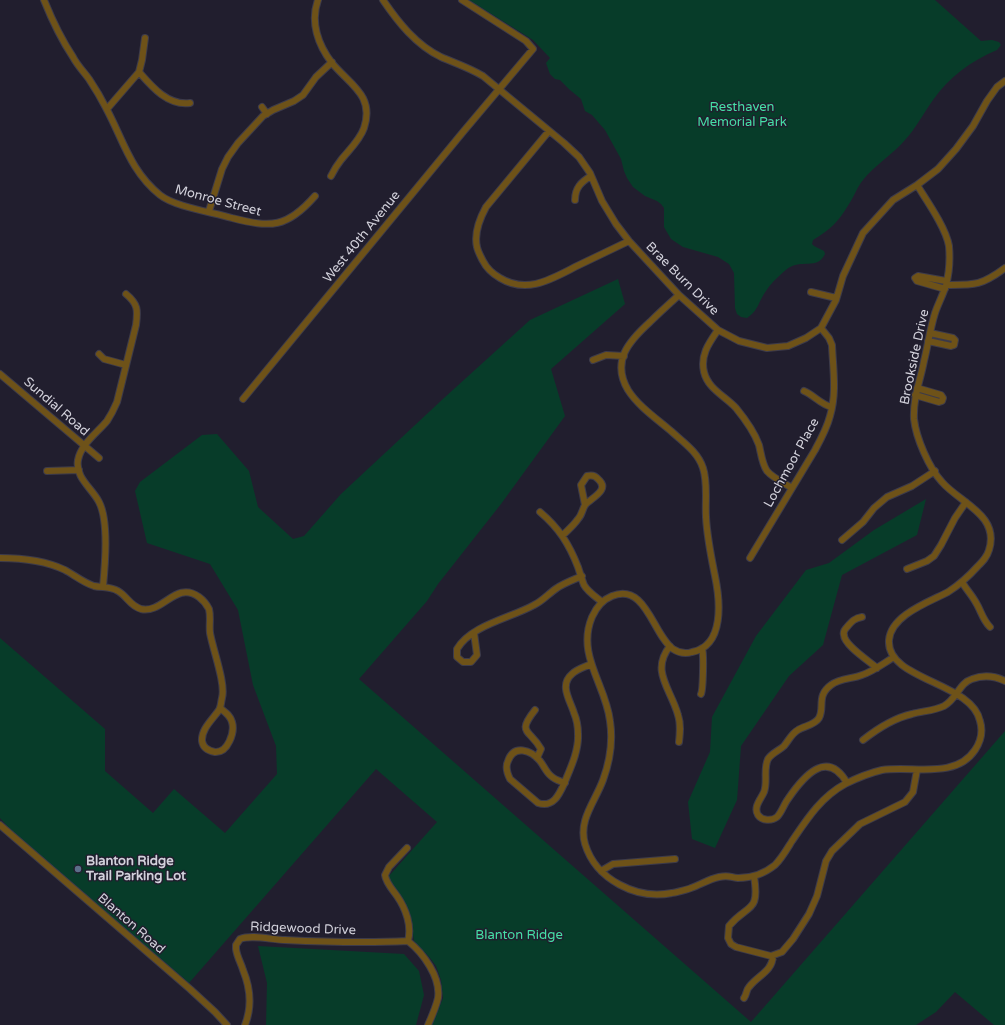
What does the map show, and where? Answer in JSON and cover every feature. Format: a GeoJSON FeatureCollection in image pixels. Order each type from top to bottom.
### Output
{"type":"FeatureCollection","features":[{"type":"Feature","properties":{"kind":"street","name":"Monroe Street"},"geometry":{"type":"LineString","coordinates":[[44,0],[60,37],[107,109],[125,150],[134,166],[147,183],[160,195],[171,201],[209,212],[266,225],[281,223],[296,216],[315,196]]}},
{"type":"Feature","properties":{"kind":"street"},"geometry":{"type":"LineString","coordinates":[[318,0],[314,13],[316,32],[322,47],[332,62],[359,91],[364,101],[366,118],[364,128],[359,137],[340,161],[331,176]]}},
{"type":"Feature","properties":{"kind":"street","name":"Brae Burn Drive"},"geometry":{"type":"LineString","coordinates":[[383,0],[401,24],[426,48],[441,57],[474,70],[499,89],[579,157],[592,176],[602,201],[629,241],[679,295],[718,330],[739,341],[767,348],[788,346],[806,338],[821,328]]}},
{"type":"Feature","properties":{"kind":"street","name":"West 40th Avenue"},"geometry":{"type":"LineString","coordinates":[[243,399],[533,48],[526,41],[462,0]]}},
{"type":"Feature","properties":{"kind":"street"},"geometry":{"type":"LineString","coordinates":[[107,109],[139,72],[145,38]]}},
{"type":"Feature","properties":{"kind":"street"},"geometry":{"type":"LineString","coordinates":[[209,212],[222,169],[228,156],[252,128],[267,114],[303,95],[316,77],[332,62]]}},
{"type":"Feature","properties":{"kind":"street"},"geometry":{"type":"LineString","coordinates":[[139,72],[164,97],[181,104],[190,103]]}},
{"type":"Feature","properties":{"kind":"street"},"geometry":{"type":"LineString","coordinates":[[821,328],[836,298],[843,276],[863,233],[893,200],[917,185],[938,169],[956,149],[973,126],[987,101],[997,87],[1005,80]]}},
{"type":"Feature","properties":{"kind":"street"},"geometry":{"type":"LineString","coordinates":[[262,107],[267,114]]}},
{"type":"Feature","properties":{"kind":"street"},"geometry":{"type":"LineString","coordinates":[[549,131],[494,197],[482,214],[477,232],[477,247],[489,270],[508,283],[517,286],[534,285],[551,279],[629,241]]}},
{"type":"Feature","properties":{"kind":"street"},"geometry":{"type":"LineString","coordinates":[[575,200],[576,192],[579,186],[582,182],[592,176]]}},
{"type":"Feature","properties":{"kind":"street","name":"Brookside Drive"},"geometry":{"type":"LineString","coordinates":[[894,657],[890,649],[889,640],[896,624],[904,616],[944,594],[962,582],[976,569],[988,554],[990,540],[989,527],[982,516],[940,481],[921,447],[915,426],[915,395],[922,372],[935,312],[946,285],[949,248],[945,233],[917,185]]}},
{"type":"Feature","properties":{"kind":"street"},"geometry":{"type":"LineString","coordinates":[[946,285],[980,283],[991,278],[1005,268]]}},
{"type":"Feature","properties":{"kind":"street"},"geometry":{"type":"LineString","coordinates":[[811,292],[836,298]]}},
{"type":"Feature","properties":{"kind":"street"},"geometry":{"type":"LineString","coordinates":[[103,587],[105,537],[101,507],[94,494],[82,479],[78,459],[84,446],[113,411],[126,365],[137,317],[137,310],[134,302],[126,294]]}},
{"type":"Feature","properties":{"kind":"street"},"geometry":{"type":"LineString","coordinates":[[679,295],[631,339],[624,356],[622,372],[628,390],[643,407],[688,447],[697,457],[703,468],[706,484],[706,515],[710,553],[719,606],[716,631],[709,642],[698,652],[684,653],[674,650],[666,642],[645,609],[631,595],[614,594],[606,598],[593,614],[588,632],[588,650],[591,664],[607,703],[611,728],[610,749],[606,773],[586,817],[583,828],[583,838],[588,853],[592,861],[601,871],[622,886],[641,893],[656,896],[691,888],[719,877],[743,878],[754,876],[764,872],[776,863],[816,807],[830,794],[847,783],[862,776],[883,770],[939,769],[954,765],[967,759],[976,748],[981,733],[979,716],[970,704],[909,670],[898,663],[894,657],[863,675],[836,681],[825,691],[821,700],[820,714],[817,721],[797,730],[785,745],[769,758],[767,763],[765,788],[758,804],[757,812],[760,817],[764,819],[771,820],[777,817],[788,798],[807,776],[819,768],[827,767],[838,771],[842,774],[847,783]]}},
{"type":"Feature","properties":{"kind":"street","name":"Lochmoor Place"},"geometry":{"type":"LineString","coordinates":[[750,558],[823,435],[830,416],[834,390],[832,345],[829,338],[821,328]]}},
{"type":"Feature","properties":{"kind":"street"},"geometry":{"type":"LineString","coordinates":[[718,330],[705,352],[703,365],[705,377],[712,386],[735,407],[746,422],[756,438],[766,470],[771,475],[792,488]]}},
{"type":"Feature","properties":{"kind":"street"},"geometry":{"type":"LineString","coordinates":[[928,341],[951,346],[956,343],[953,338],[930,333]]}},
{"type":"Feature","properties":{"kind":"street"},"geometry":{"type":"LineString","coordinates":[[99,354],[104,359],[126,365]]}},
{"type":"Feature","properties":{"kind":"street"},"geometry":{"type":"LineString","coordinates":[[593,360],[606,355],[624,356]]}},
{"type":"Feature","properties":{"kind":"street","name":"Sundial Road"},"geometry":{"type":"LineString","coordinates":[[0,374],[98,458]]}},
{"type":"Feature","properties":{"kind":"street"},"geometry":{"type":"LineString","coordinates":[[915,395],[939,402],[942,401],[943,398],[940,395],[917,388]]}},
{"type":"Feature","properties":{"kind":"street"},"geometry":{"type":"LineString","coordinates":[[804,391],[810,393],[828,406],[832,407]]}},
{"type":"Feature","properties":{"kind":"street"},"geometry":{"type":"LineString","coordinates":[[48,471],[79,470]]}},
{"type":"Feature","properties":{"kind":"street"},"geometry":{"type":"LineString","coordinates":[[842,540],[863,522],[874,508],[887,497],[912,486],[935,471]]}},
{"type":"Feature","properties":{"kind":"street"},"geometry":{"type":"LineString","coordinates":[[563,535],[579,519],[585,505],[602,489],[601,482],[592,475],[587,476],[582,481],[581,485],[585,505]]}},
{"type":"Feature","properties":{"kind":"street"},"geometry":{"type":"LineString","coordinates":[[908,570],[934,556],[955,518],[966,502]]}},
{"type":"Feature","properties":{"kind":"street"},"geometry":{"type":"LineString","coordinates":[[540,512],[553,522],[563,535],[582,576],[584,585],[602,602]]}},
{"type":"Feature","properties":{"kind":"street"},"geometry":{"type":"LineString","coordinates":[[0,558],[34,560],[50,564],[94,586],[112,588],[118,591],[134,606],[142,609],[155,608],[179,593],[192,594],[203,601],[209,609],[210,631],[222,684],[223,696],[220,708],[202,735],[204,747],[213,752],[219,752],[223,749],[231,738],[233,731],[230,717],[220,708]]}},
{"type":"Feature","properties":{"kind":"street"},"geometry":{"type":"LineString","coordinates":[[474,633],[477,655],[471,662],[463,662],[457,657],[457,649],[474,633],[492,623],[535,605],[557,588],[582,576]]}},
{"type":"Feature","properties":{"kind":"street"},"geometry":{"type":"LineString","coordinates":[[962,582],[967,592],[975,601],[984,621],[990,627]]}},
{"type":"Feature","properties":{"kind":"street"},"geometry":{"type":"LineString","coordinates":[[862,617],[854,619],[851,622],[844,632],[844,636],[848,644],[877,668]]}},
{"type":"Feature","properties":{"kind":"street"},"geometry":{"type":"LineString","coordinates":[[670,646],[663,656],[661,669],[679,716],[679,742]]}},
{"type":"Feature","properties":{"kind":"street"},"geometry":{"type":"LineString","coordinates":[[701,694],[703,689],[702,648]]}},
{"type":"Feature","properties":{"kind":"street"},"geometry":{"type":"LineString","coordinates":[[565,782],[554,779],[549,775],[537,758],[523,750],[515,752],[510,756],[507,766],[507,774],[510,779],[536,802],[543,804],[550,803],[556,799],[565,782],[578,743],[575,714],[566,693],[566,683],[572,673],[591,664]]}},
{"type":"Feature","properties":{"kind":"street"},"geometry":{"type":"LineString","coordinates":[[864,740],[883,726],[909,714],[935,710],[943,706],[953,699],[965,683],[973,678],[992,677],[1005,681]]}},
{"type":"Feature","properties":{"kind":"street"},"geometry":{"type":"LineString","coordinates":[[535,710],[527,720],[525,726],[527,732],[541,748],[537,758]]}},
{"type":"Feature","properties":{"kind":"street"},"geometry":{"type":"LineString","coordinates":[[754,876],[757,892],[755,902],[729,926],[727,931],[728,938],[731,944],[736,947],[763,955],[773,956],[782,952],[789,944],[809,914],[826,861],[832,851],[860,824],[905,802],[913,792],[917,770]]}},
{"type":"Feature","properties":{"kind":"street","name":"Blanton Road"},"geometry":{"type":"LineString","coordinates":[[0,825],[190,989],[227,1025]]}},
{"type":"Feature","properties":{"kind":"street"},"geometry":{"type":"LineString","coordinates":[[407,848],[389,867],[385,874],[387,882],[398,897],[406,914],[410,931],[408,941],[424,957],[432,971],[436,983],[438,997],[428,1025]]}},
{"type":"Feature","properties":{"kind":"street"},"geometry":{"type":"LineString","coordinates":[[601,871],[613,864],[675,860]]}},
{"type":"Feature","properties":{"kind":"street","name":"Ridgewood Drive"},"geometry":{"type":"LineString","coordinates":[[245,1025],[249,1007],[249,996],[248,983],[236,949],[236,945],[240,939],[250,937],[330,942],[408,941]]}},
{"type":"Feature","properties":{"kind":"street"},"geometry":{"type":"LineString","coordinates":[[744,998],[748,987],[772,965],[773,956]]}},
{"type":"Feature","properties":{"kind":"green space","name":"Resthaven Memorial Park"},"geometry":{"type":"Polygon","coordinates":[[[469,0],[935,0],[981,41],[992,40],[999,42],[1001,45],[997,50],[978,59],[953,77],[939,92],[905,140],[863,180],[838,220],[824,233],[813,240],[812,244],[814,246],[824,251],[825,254],[822,259],[818,262],[798,264],[787,269],[770,285],[756,309],[747,318],[741,317],[737,314],[735,308],[734,273],[729,264],[718,257],[683,247],[671,239],[664,227],[664,208],[657,201],[645,196],[633,187],[624,171],[621,159],[605,130],[592,115],[585,111],[581,99],[560,80],[555,79],[550,74],[546,63],[550,58],[533,40],[469,0]]]}},
{"type":"Feature","properties":{"kind":"green space","name":"Blanton Ridge"},"geometry":{"type":"Polygon","coordinates":[[[618,279],[625,304],[551,369],[565,416],[501,504],[438,584],[427,601],[359,679],[751,1022],[1005,731],[1005,1025],[994,1025],[955,992],[936,1012],[916,1025],[432,1025],[443,998],[441,980],[436,966],[414,941],[409,915],[388,877],[437,822],[376,769],[189,983],[10,829],[0,818],[0,638],[105,729],[105,771],[153,813],[174,789],[225,833],[277,774],[276,746],[253,685],[238,610],[210,564],[147,543],[135,491],[140,482],[202,435],[217,434],[249,471],[258,507],[293,539],[304,536],[341,494],[530,320],[618,279]]]}},
{"type":"Feature","properties":{"kind":"green space"},"geometry":{"type":"Polygon","coordinates":[[[926,499],[917,535],[842,575],[823,645],[789,676],[741,746],[737,800],[715,848],[692,839],[688,802],[710,752],[712,717],[756,636],[806,570],[829,563],[874,530],[926,499]]]}},
{"type":"Feature","properties":{"kind":"green space"},"geometry":{"type":"Polygon","coordinates":[[[258,946],[404,954],[419,971],[424,995],[416,1025],[266,1025],[267,983],[258,946]]]}},
{"type":"Feature","properties":{"kind":"place","name":"Blanton Ridge Trail Parking Lot"},"geometry":{"type":"Point","coordinates":[78,869]}}]}
